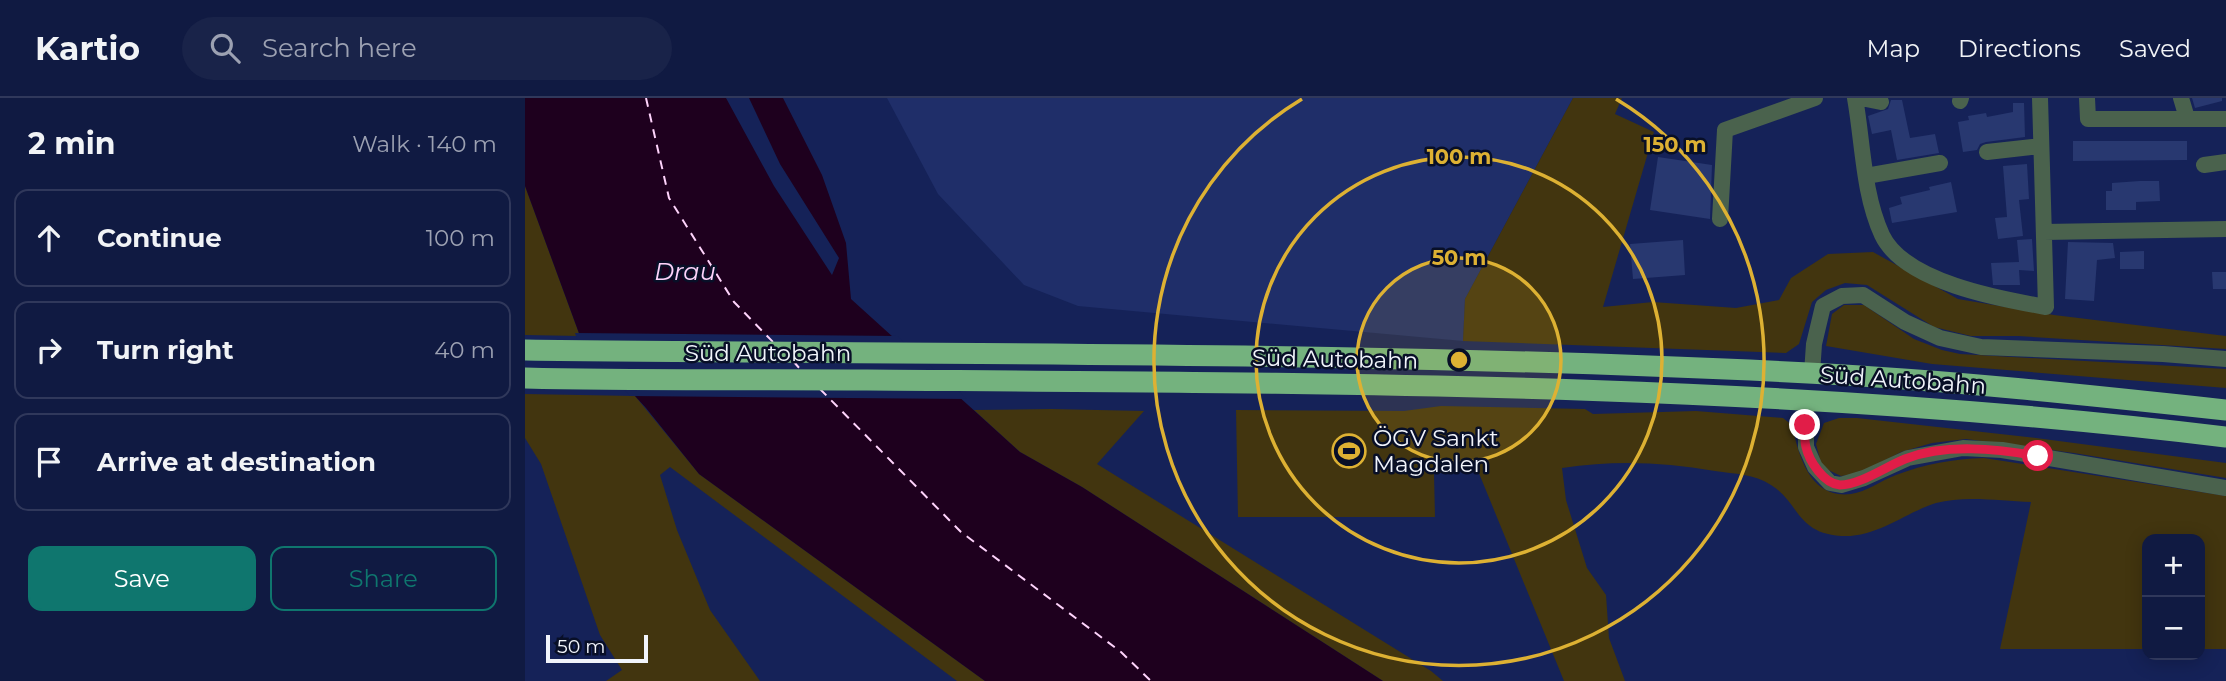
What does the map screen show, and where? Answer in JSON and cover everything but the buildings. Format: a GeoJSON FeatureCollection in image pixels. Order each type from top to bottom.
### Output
{"type":"FeatureCollection","features":[{"type":"Feature","properties":{"kind":"highway","name":"Süd Autobahn"},"geometry":{"type":"LineString","coordinates":[[525,350],[1084,353],[1533,361],[1812,373],[2007,387],[2226,410]]}},
{"type":"Feature","properties":{"kind":"highway","name":"Süd Autobahn"},"geometry":{"type":"LineString","coordinates":[[534,378],[1079,381],[1559,389],[1807,400],[2002,413],[2226,437]]}},
{"type":"Feature","properties":{"kind":"street"},"geometry":{"type":"LineString","coordinates":[[1720,219],[1725,130],[1815,98]]}},
{"type":"Feature","properties":{"kind":"street"},"geometry":{"type":"LineString","coordinates":[[1855,98],[1866,176],[1877,220],[1883,238],[1896,253],[1927,274],[1955,286],[1985,296],[2046,307],[2040,98]]}},
{"type":"Feature","properties":{"kind":"street"},"geometry":{"type":"LineString","coordinates":[[1861,98],[1881,102]]}},
{"type":"Feature","properties":{"kind":"street"},"geometry":{"type":"LineString","coordinates":[[2087,98],[2088,119],[2226,119]]}},
{"type":"Feature","properties":{"kind":"street"},"geometry":{"type":"LineString","coordinates":[[2181,98],[2187,118]]}},
{"type":"Feature","properties":{"kind":"street"},"geometry":{"type":"LineString","coordinates":[[1987,152],[2041,146]]}},
{"type":"Feature","properties":{"kind":"street"},"geometry":{"type":"LineString","coordinates":[[2204,165],[2226,162]]}},
{"type":"Feature","properties":{"kind":"street"},"geometry":{"type":"LineString","coordinates":[[1866,176],[1940,163]]}},
{"type":"Feature","properties":{"kind":"street"},"geometry":{"type":"LineString","coordinates":[[2044,232],[2226,229]]}},
{"type":"Feature","properties":{"kind":"street"},"geometry":{"type":"LineString","coordinates":[[1812,373],[1814,344],[1823,306],[1842,296],[1863,295],[1905,322],[1940,338],[1981,347],[2226,359]]}},
{"type":"Feature","properties":{"kind":"street"},"geometry":{"type":"LineString","coordinates":[[1807,400],[1806,447],[1815,467],[1830,482],[1841,485],[1864,478],[1908,458],[1963,448],[2002,450],[2226,488]]}},
{"type":"Feature","properties":{"kind":"shaded area"},"geometry":{"type":"Polygon","coordinates":[[[887,98],[1573,98],[1465,299],[1463,341],[1078,306],[1024,285],[938,194],[887,98]]]}},
{"type":"Feature","properties":{"kind":"shaded area"},"geometry":{"type":"Polygon","coordinates":[[[1573,98],[1622,98],[1615,114],[1654,132],[1603,307],[1653,302],[1736,308],[1779,300],[1791,278],[1828,254],[1873,252],[1958,299],[2054,315],[2226,336],[2226,349],[2018,336],[1971,336],[1934,327],[1867,285],[1845,283],[1826,290],[1812,302],[1799,344],[1786,353],[1463,341],[1465,299],[1573,98]]]}},
{"type":"Feature","properties":{"kind":"shaded area"},"geometry":{"type":"Polygon","coordinates":[[[525,186],[580,336],[525,335],[525,186]]]}},
{"type":"Feature","properties":{"kind":"shaded area"},"geometry":{"type":"Polygon","coordinates":[[[1844,305],[1864,305],[1914,339],[1960,354],[2226,369],[2226,388],[1932,364],[1826,346],[1832,314],[1844,305]]]}},
{"type":"Feature","properties":{"kind":"shaded area"},"geometry":{"type":"Polygon","coordinates":[[[525,394],[635,396],[699,474],[985,681],[957,681],[670,467],[660,475],[677,530],[710,610],[760,681],[606,681],[622,670],[600,635],[541,464],[525,438],[525,394]]]}},
{"type":"Feature","properties":{"kind":"shaded area"},"geometry":{"type":"Polygon","coordinates":[[[1441,406],[1585,409],[1593,414],[1696,411],[1783,418],[1792,425],[1798,450],[1816,483],[1837,494],[1857,493],[1896,475],[1928,465],[1984,458],[2226,496],[2226,649],[2205,649],[2205,534],[2142,534],[2142,649],[2000,649],[2031,502],[1971,499],[1947,501],[1924,507],[1867,533],[1841,536],[1826,534],[1806,523],[1780,492],[1765,481],[1737,474],[1676,466],[1601,464],[1562,468],[1566,500],[1587,568],[1606,595],[1609,638],[1625,681],[1564,681],[1476,466],[1434,474],[1435,517],[1238,517],[1236,410],[1404,411],[1441,406]]]}},
{"type":"Feature","properties":{"kind":"shaded area"},"geometry":{"type":"Polygon","coordinates":[[[974,410],[1144,411],[1097,464],[1443,681],[1383,681],[1082,487],[1020,452],[974,410]]]}},
{"type":"Feature","properties":{"kind":"shaded area"},"geometry":{"type":"Polygon","coordinates":[[[1839,418],[2036,438],[2226,463],[2226,478],[2074,453],[1966,439],[1932,443],[1901,452],[1860,473],[1841,476],[1822,467],[1816,444],[1824,423],[1839,418]]]}},
{"type":"Feature","properties":{"kind":"water","name":"Drau"},"geometry":{"type":"Polygon","coordinates":[[[525,98],[726,98],[774,186],[832,275],[839,258],[780,164],[749,98],[783,98],[822,175],[846,243],[851,299],[1020,452],[1082,487],[1383,681],[985,681],[699,474],[646,408],[580,336],[525,186],[525,98]]]}},
{"type":"Feature","properties":{"kind":"pier"},"geometry":{"type":"Polygon","coordinates":[[[575,333],[897,336],[967,399],[630,396],[577,339],[575,333]]]}},
{"type":"Feature","properties":{"kind":"ferry route"},"geometry":{"type":"LineString","coordinates":[[646,98],[669,198],[734,302],[774,343]]}},
{"type":"Feature","properties":{"kind":"ferry route"},"geometry":{"type":"LineString","coordinates":[[793,361],[801,370]]}},
{"type":"Feature","properties":{"kind":"ferry route"},"geometry":{"type":"LineString","coordinates":[[820,389],[961,532],[1121,652],[1151,681]]}},
{"type":"Feature","properties":{"kind":"place","name":"ÖGV Sankt Magdalen"},"geometry":{"type":"Point","coordinates":[1349,451]}},
{"type":"Feature","properties":{"kind":"route"},"geometry":{"type":"LineString","coordinates":[[1805,425],[1806,447],[1815,467],[1830,482],[1841,485],[1864,478],[1908,458],[1963,448],[2002,450],[2038,456]]}}]}
